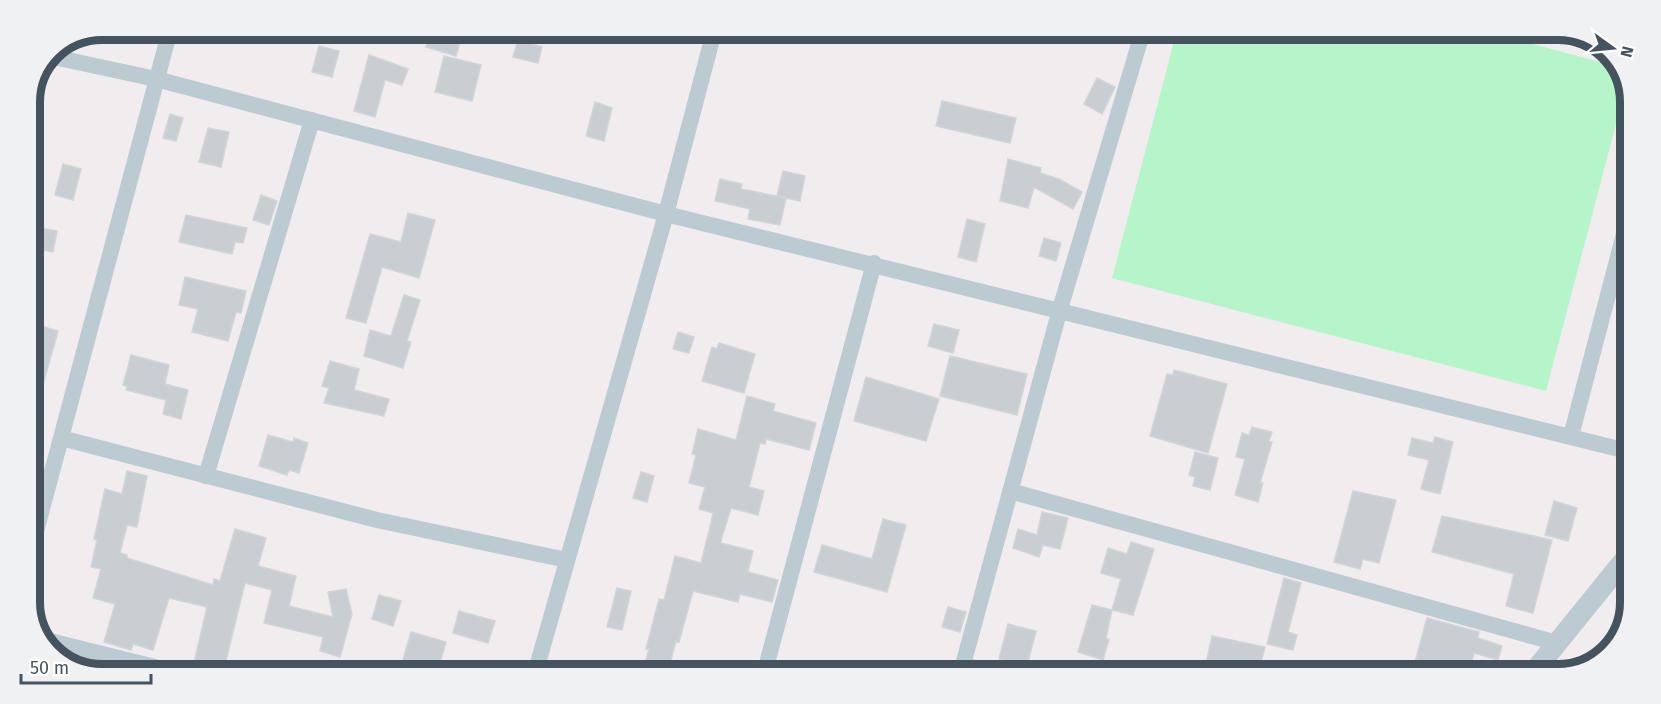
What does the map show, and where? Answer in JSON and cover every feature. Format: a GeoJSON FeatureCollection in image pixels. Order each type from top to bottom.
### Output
{"type":"FeatureCollection","features":[{"type":"Feature","properties":{"kind":"street"},"geometry":{"type":"LineString","coordinates":[[41,513],[167,40]]}},
{"type":"Feature","properties":{"kind":"street"},"geometry":{"type":"LineString","coordinates":[[538,663],[666,214],[712,40]]}},
{"type":"Feature","properties":{"kind":"street"},"geometry":{"type":"LineString","coordinates":[[963,663],[1060,309],[1140,40]]}},
{"type":"Feature","properties":{"kind":"street"},"geometry":{"type":"LineString","coordinates":[[60,58],[156,80],[312,120],[666,214],[874,263],[1620,449]]}},
{"type":"Feature","properties":{"kind":"street"},"geometry":{"type":"LineString","coordinates":[[206,476],[312,120]]}},
{"type":"Feature","properties":{"kind":"street"},"geometry":{"type":"LineString","coordinates":[[1571,436],[1620,249]]}},
{"type":"Feature","properties":{"kind":"street"},"geometry":{"type":"LineString","coordinates":[[767,663],[874,263]]}},
{"type":"Feature","properties":{"kind":"street"},"geometry":{"type":"LineString","coordinates":[[61,438],[377,520],[567,560]]}},
{"type":"Feature","properties":{"kind":"street"},"geometry":{"type":"LineString","coordinates":[[1010,491],[1557,643]]}},
{"type":"Feature","properties":{"kind":"street"},"geometry":{"type":"LineString","coordinates":[[1541,663],[1620,565]]}},
{"type":"Feature","properties":{"kind":"street"},"geometry":{"type":"LineString","coordinates":[[57,643],[140,663]]}},
{"type":"Feature","properties":{"kind":"green space"},"geometry":{"type":"Polygon","coordinates":[[[1174,40],[1518,40],[1583,57],[1583,78],[1615,78],[1619,91],[1620,109],[1546,391],[1112,278],[1174,40]]]}},
{"type":"Feature","properties":{"kind":"building"},"geometry":{"type":"Polygon","coordinates":[[[428,40],[460,40],[456,56],[426,47],[428,40]]]}},
{"type":"Feature","properties":{"kind":"building"},"geometry":{"type":"Polygon","coordinates":[[[518,40],[542,47],[538,63],[513,57],[518,40]]]}},
{"type":"Feature","properties":{"kind":"building"},"geometry":{"type":"Polygon","coordinates":[[[319,46],[339,51],[332,77],[312,72],[319,46]]]}},
{"type":"Feature","properties":{"kind":"building"},"geometry":{"type":"Polygon","coordinates":[[[369,55],[408,69],[402,85],[385,80],[375,117],[354,111],[369,55]]]}},
{"type":"Feature","properties":{"kind":"building"},"geometry":{"type":"Polygon","coordinates":[[[444,56],[481,65],[472,101],[435,92],[444,56]]]}},
{"type":"Feature","properties":{"kind":"building"},"geometry":{"type":"Polygon","coordinates":[[[1097,78],[1115,87],[1102,114],[1084,104],[1097,78]]]}},
{"type":"Feature","properties":{"kind":"building"},"geometry":{"type":"Polygon","coordinates":[[[942,101],[1016,118],[1010,143],[936,126],[942,101]]]}},
{"type":"Feature","properties":{"kind":"building"},"geometry":{"type":"Polygon","coordinates":[[[595,102],[612,108],[604,141],[586,136],[595,102]]]}},
{"type":"Feature","properties":{"kind":"building"},"geometry":{"type":"Polygon","coordinates":[[[170,114],[183,118],[176,141],[163,138],[170,114]]]}},
{"type":"Feature","properties":{"kind":"building"},"geometry":{"type":"Polygon","coordinates":[[[208,128],[229,132],[221,167],[199,162],[208,128]]]}},
{"type":"Feature","properties":{"kind":"building"},"geometry":{"type":"Polygon","coordinates":[[[1008,159],[1041,168],[1040,173],[1059,179],[1082,192],[1073,209],[1034,187],[1028,208],[1000,201],[1008,159]]]}},
{"type":"Feature","properties":{"kind":"building"},"geometry":{"type":"Polygon","coordinates":[[[63,164],[81,169],[73,200],[55,195],[63,164]]]}},
{"type":"Feature","properties":{"kind":"building"},"geometry":{"type":"Polygon","coordinates":[[[783,171],[805,176],[800,201],[777,196],[783,171]]]}},
{"type":"Feature","properties":{"kind":"building"},"geometry":{"type":"Polygon","coordinates":[[[720,179],[742,184],[741,189],[786,198],[780,225],[748,219],[750,209],[715,201],[720,179]]]}},
{"type":"Feature","properties":{"kind":"building"},"geometry":{"type":"Polygon","coordinates":[[[261,195],[277,201],[269,225],[253,220],[261,195]]]}},
{"type":"Feature","properties":{"kind":"building"},"geometry":{"type":"Polygon","coordinates":[[[408,213],[435,220],[419,278],[382,267],[366,323],[346,318],[370,234],[401,242],[408,213]]]}},
{"type":"Feature","properties":{"kind":"building"},"geometry":{"type":"Polygon","coordinates":[[[186,215],[247,228],[243,243],[235,242],[232,254],[179,242],[186,215]]]}},
{"type":"Feature","properties":{"kind":"building"},"geometry":{"type":"Polygon","coordinates":[[[967,219],[985,224],[976,262],[958,257],[967,219]]]}},
{"type":"Feature","properties":{"kind":"building"},"geometry":{"type":"Polygon","coordinates":[[[41,228],[57,231],[53,252],[41,250],[41,228]]]}},
{"type":"Feature","properties":{"kind":"building"},"geometry":{"type":"Polygon","coordinates":[[[1044,238],[1061,243],[1056,261],[1039,256],[1044,238]]]}},
{"type":"Feature","properties":{"kind":"building"},"geometry":{"type":"Polygon","coordinates":[[[185,277],[246,291],[241,313],[236,312],[228,341],[192,332],[198,309],[179,305],[185,277]]]}},
{"type":"Feature","properties":{"kind":"building"},"geometry":{"type":"Polygon","coordinates":[[[404,295],[420,300],[407,341],[411,342],[403,368],[364,356],[370,330],[391,336],[404,295]]]}},
{"type":"Feature","properties":{"kind":"building"},"geometry":{"type":"Polygon","coordinates":[[[934,324],[959,330],[953,353],[928,346],[934,324]]]}},
{"type":"Feature","properties":{"kind":"building"},"geometry":{"type":"Polygon","coordinates":[[[41,326],[58,331],[41,392],[41,326]]]}},
{"type":"Feature","properties":{"kind":"building"},"geometry":{"type":"Polygon","coordinates":[[[678,332],[694,337],[689,353],[673,349],[678,332]]]}},
{"type":"Feature","properties":{"kind":"building"},"geometry":{"type":"Polygon","coordinates":[[[719,343],[755,354],[744,393],[702,381],[712,347],[717,349],[719,343]]]}},
{"type":"Feature","properties":{"kind":"building"},"geometry":{"type":"Polygon","coordinates":[[[131,355],[169,365],[165,384],[188,390],[181,419],[163,414],[166,400],[126,390],[127,386],[123,385],[131,355]]]}},
{"type":"Feature","properties":{"kind":"building"},"geometry":{"type":"Polygon","coordinates":[[[950,356],[1027,374],[1017,415],[940,396],[950,356]]]}},
{"type":"Feature","properties":{"kind":"building"},"geometry":{"type":"Polygon","coordinates":[[[330,361],[359,369],[354,390],[389,399],[384,416],[324,403],[329,388],[322,386],[330,361]]]}},
{"type":"Feature","properties":{"kind":"building"},"geometry":{"type":"Polygon","coordinates":[[[1174,370],[1227,384],[1208,453],[1150,436],[1167,374],[1173,375],[1174,370]]]}},
{"type":"Feature","properties":{"kind":"building"},"geometry":{"type":"Polygon","coordinates":[[[866,377],[939,399],[926,441],[854,421],[866,377]]]}},
{"type":"Feature","properties":{"kind":"building"},"geometry":{"type":"Polygon","coordinates":[[[747,396],[775,404],[773,411],[816,423],[809,450],[766,439],[765,444],[760,443],[749,487],[764,491],[758,515],[731,508],[722,537],[721,543],[753,551],[748,572],[778,580],[772,602],[740,594],[738,602],[693,591],[679,642],[676,641],[670,663],[645,663],[649,649],[646,649],[659,599],[664,600],[675,556],[701,563],[710,527],[713,513],[699,509],[705,487],[689,483],[696,455],[692,454],[698,429],[736,440],[747,396]]]}},
{"type":"Feature","properties":{"kind":"building"},"geometry":{"type":"Polygon","coordinates":[[[1252,427],[1272,432],[1269,441],[1272,442],[1260,483],[1263,483],[1258,502],[1235,495],[1245,459],[1236,457],[1242,433],[1249,435],[1252,427]]]}},
{"type":"Feature","properties":{"kind":"building"},"geometry":{"type":"Polygon","coordinates":[[[268,435],[293,442],[294,438],[308,443],[299,473],[289,470],[287,475],[259,466],[268,435]]]}},
{"type":"Feature","properties":{"kind":"building"},"geometry":{"type":"Polygon","coordinates":[[[1435,437],[1453,442],[1440,494],[1421,489],[1429,460],[1408,455],[1412,438],[1433,443],[1435,437]]]}},
{"type":"Feature","properties":{"kind":"building"},"geometry":{"type":"Polygon","coordinates":[[[1195,452],[1218,458],[1210,490],[1193,486],[1195,477],[1189,475],[1195,452]]]}},
{"type":"Feature","properties":{"kind":"building"},"geometry":{"type":"Polygon","coordinates":[[[127,471],[147,476],[137,527],[127,525],[120,553],[127,555],[127,558],[213,585],[214,579],[220,581],[235,529],[266,538],[258,566],[296,576],[289,606],[333,617],[328,592],[346,589],[352,614],[340,657],[320,651],[323,637],[264,623],[272,590],[245,583],[225,663],[194,663],[207,607],[169,598],[153,650],[133,644],[131,650],[104,642],[115,604],[93,598],[101,569],[91,567],[97,540],[94,539],[105,489],[122,494],[127,471]]]}},
{"type":"Feature","properties":{"kind":"building"},"geometry":{"type":"Polygon","coordinates":[[[641,472],[654,476],[647,502],[633,498],[641,472]]]}},
{"type":"Feature","properties":{"kind":"building"},"geometry":{"type":"Polygon","coordinates":[[[1353,491],[1396,500],[1379,563],[1363,559],[1360,569],[1334,562],[1353,491]]]}},
{"type":"Feature","properties":{"kind":"building"},"geometry":{"type":"Polygon","coordinates":[[[1554,501],[1577,508],[1568,541],[1545,535],[1554,501]]]}},
{"type":"Feature","properties":{"kind":"building"},"geometry":{"type":"Polygon","coordinates":[[[1042,512],[1068,518],[1060,549],[1043,545],[1039,557],[1013,548],[1018,529],[1037,535],[1042,512]]]}},
{"type":"Feature","properties":{"kind":"building"},"geometry":{"type":"Polygon","coordinates":[[[1442,516],[1552,540],[1533,613],[1506,606],[1514,574],[1432,552],[1442,516]]]}},
{"type":"Feature","properties":{"kind":"building"},"geometry":{"type":"Polygon","coordinates":[[[883,519],[906,525],[887,592],[814,572],[822,545],[872,559],[883,519]]]}},
{"type":"Feature","properties":{"kind":"building"},"geometry":{"type":"Polygon","coordinates":[[[1131,542],[1154,549],[1133,615],[1112,610],[1121,579],[1101,573],[1108,548],[1127,554],[1131,542]]]}},
{"type":"Feature","properties":{"kind":"building"},"geometry":{"type":"Polygon","coordinates":[[[1284,578],[1301,583],[1288,632],[1297,635],[1293,650],[1267,644],[1284,578]]]}},
{"type":"Feature","properties":{"kind":"building"},"geometry":{"type":"Polygon","coordinates":[[[617,588],[631,591],[622,630],[607,627],[617,588]]]}},
{"type":"Feature","properties":{"kind":"building"},"geometry":{"type":"Polygon","coordinates":[[[379,595],[401,601],[393,626],[372,619],[379,595]]]}},
{"type":"Feature","properties":{"kind":"building"},"geometry":{"type":"Polygon","coordinates":[[[1092,605],[1112,610],[1106,638],[1109,639],[1103,660],[1078,652],[1092,605]]]}},
{"type":"Feature","properties":{"kind":"building"},"geometry":{"type":"Polygon","coordinates":[[[948,607],[966,612],[960,632],[942,627],[948,607]]]}},
{"type":"Feature","properties":{"kind":"building"},"geometry":{"type":"Polygon","coordinates":[[[459,611],[495,621],[488,643],[453,633],[459,611]]]}},
{"type":"Feature","properties":{"kind":"building"},"geometry":{"type":"Polygon","coordinates":[[[1427,618],[1479,632],[1478,638],[1502,646],[1498,660],[1474,653],[1472,663],[1437,661],[1437,663],[1415,663],[1427,618]]]}},
{"type":"Feature","properties":{"kind":"building"},"geometry":{"type":"Polygon","coordinates":[[[1008,624],[1036,631],[1028,663],[999,659],[1008,624]]]}},
{"type":"Feature","properties":{"kind":"building"},"geometry":{"type":"Polygon","coordinates":[[[411,632],[446,642],[440,663],[402,663],[411,632]]]}},
{"type":"Feature","properties":{"kind":"building"},"geometry":{"type":"Polygon","coordinates":[[[1212,636],[1265,647],[1261,663],[1206,663],[1212,636]]]}}]}
